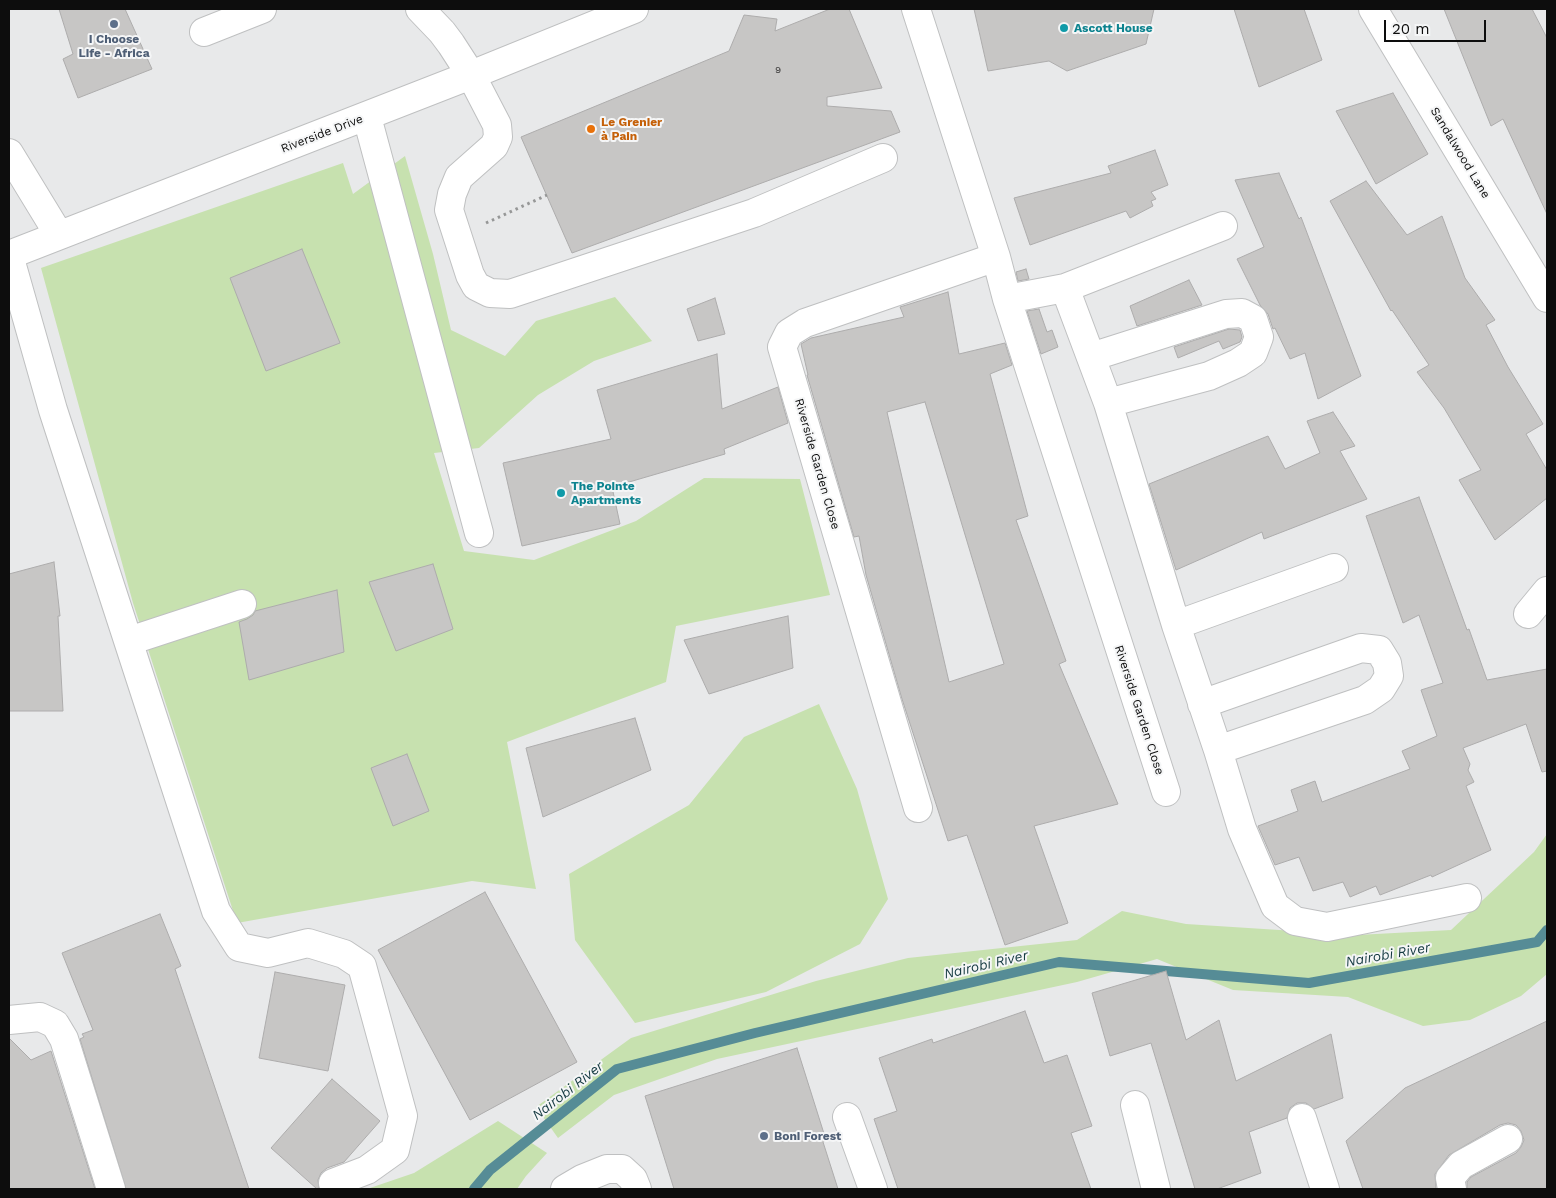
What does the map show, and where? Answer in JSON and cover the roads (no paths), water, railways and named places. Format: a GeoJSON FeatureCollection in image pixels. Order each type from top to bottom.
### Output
{"type":"FeatureCollection","features":[{"type":"Feature","properties":{"kind":"street"},"geometry":{"type":"LineString","coordinates":[[204,32],[262,9]]}},
{"type":"Feature","properties":{"kind":"street"},"geometry":{"type":"LineString","coordinates":[[420,9],[442,32],[472,75],[497,125],[498,137],[494,146],[459,177],[452,194],[449,210],[470,275],[476,286],[490,292],[510,294],[754,213],[883,158]]}},
{"type":"Feature","properties":{"kind":"street","name":"Riverside Drive"},"geometry":{"type":"LineString","coordinates":[[9,255],[367,117],[634,9]]}},
{"type":"Feature","properties":{"kind":"street","name":"Riverside Garden Close"},"geometry":{"type":"LineString","coordinates":[[916,9],[996,256],[1007,300],[1166,792]]}},
{"type":"Feature","properties":{"kind":"street","name":"Sandalwood Lane"},"geometry":{"type":"LineString","coordinates":[[1373,9],[1547,298]]}},
{"type":"Feature","properties":{"kind":"street"},"geometry":{"type":"LineString","coordinates":[[367,117],[479,533]]}},
{"type":"Feature","properties":{"kind":"street"},"geometry":{"type":"LineString","coordinates":[[9,153],[59,235]]}},
{"type":"Feature","properties":{"kind":"street"},"geometry":{"type":"LineString","coordinates":[[1007,300],[1065,288],[1223,226]]}},
{"type":"Feature","properties":{"kind":"street"},"geometry":{"type":"LineString","coordinates":[[9,255],[53,410],[216,911],[239,947],[268,953],[308,943],[344,954],[362,966],[403,1116],[395,1150],[367,1170],[333,1183]]}},
{"type":"Feature","properties":{"kind":"street","name":"Riverside Garden Close"},"geometry":{"type":"LineString","coordinates":[[918,808],[782,347],[789,333],[805,323],[996,256]]}},
{"type":"Feature","properties":{"kind":"street"},"geometry":{"type":"LineString","coordinates":[[1065,288],[1108,403],[1176,625],[1242,829],[1275,906],[1296,920],[1327,927],[1467,898]]}},
{"type":"Feature","properties":{"kind":"street"},"geometry":{"type":"LineString","coordinates":[[1091,357],[1226,314],[1242,313],[1253,319],[1258,337],[1253,353],[1238,363],[1209,376],[1108,403]]}},
{"type":"Feature","properties":{"kind":"street"},"geometry":{"type":"LineString","coordinates":[[1176,625],[1334,568]]}},
{"type":"Feature","properties":{"kind":"street"},"geometry":{"type":"LineString","coordinates":[[1528,614],[1547,592]]}},
{"type":"Feature","properties":{"kind":"street"},"geometry":{"type":"LineString","coordinates":[[128,641],[242,604]]}},
{"type":"Feature","properties":{"kind":"street"},"geometry":{"type":"LineString","coordinates":[[1202,704],[1361,648],[1378,650],[1387,662],[1389,676],[1381,689],[1365,700],[1218,750]]}},
{"type":"Feature","properties":{"kind":"street"},"geometry":{"type":"LineString","coordinates":[[9,1020],[40,1017],[55,1024],[64,1039],[111,1189]]}},
{"type":"Feature","properties":{"kind":"street"},"geometry":{"type":"LineString","coordinates":[[1135,1105],[1156,1189]]}},
{"type":"Feature","properties":{"kind":"street"},"geometry":{"type":"LineString","coordinates":[[846,1117],[873,1189]]}},
{"type":"Feature","properties":{"kind":"street"},"geometry":{"type":"LineString","coordinates":[[1302,1118],[1325,1189]]}},
{"type":"Feature","properties":{"kind":"street"},"geometry":{"type":"LineString","coordinates":[[1452,1189],[1450,1178],[1461,1165],[1508,1138]]}},
{"type":"Feature","properties":{"kind":"street"},"geometry":{"type":"LineString","coordinates":[[564,1189],[607,1169],[622,1169],[632,1178],[637,1189]]}},
{"type":"Feature","properties":{"kind":"waterway","name":"Nairobi River"},"geometry":{"type":"LineString","coordinates":[[474,1189],[490,1170],[617,1069],[755,1033],[1059,962],[1309,983],[1537,942],[1547,930]]}},
{"type":"Feature","properties":{"kind":"place","name":"I Choose Life - Africa"},"geometry":{"type":"Point","coordinates":[114,24]}},
{"type":"Feature","properties":{"kind":"place","name":"Ascott House"},"geometry":{"type":"Point","coordinates":[1064,28]}},
{"type":"Feature","properties":{"kind":"place","name":"Le Grenier à Pain"},"geometry":{"type":"Point","coordinates":[591,129]}},
{"type":"Feature","properties":{"kind":"place","name":"The Pointe Apartments"},"geometry":{"type":"Point","coordinates":[561,493]}},
{"type":"Feature","properties":{"kind":"place","name":"Boni Forest"},"geometry":{"type":"Point","coordinates":[764,1136]}}]}
